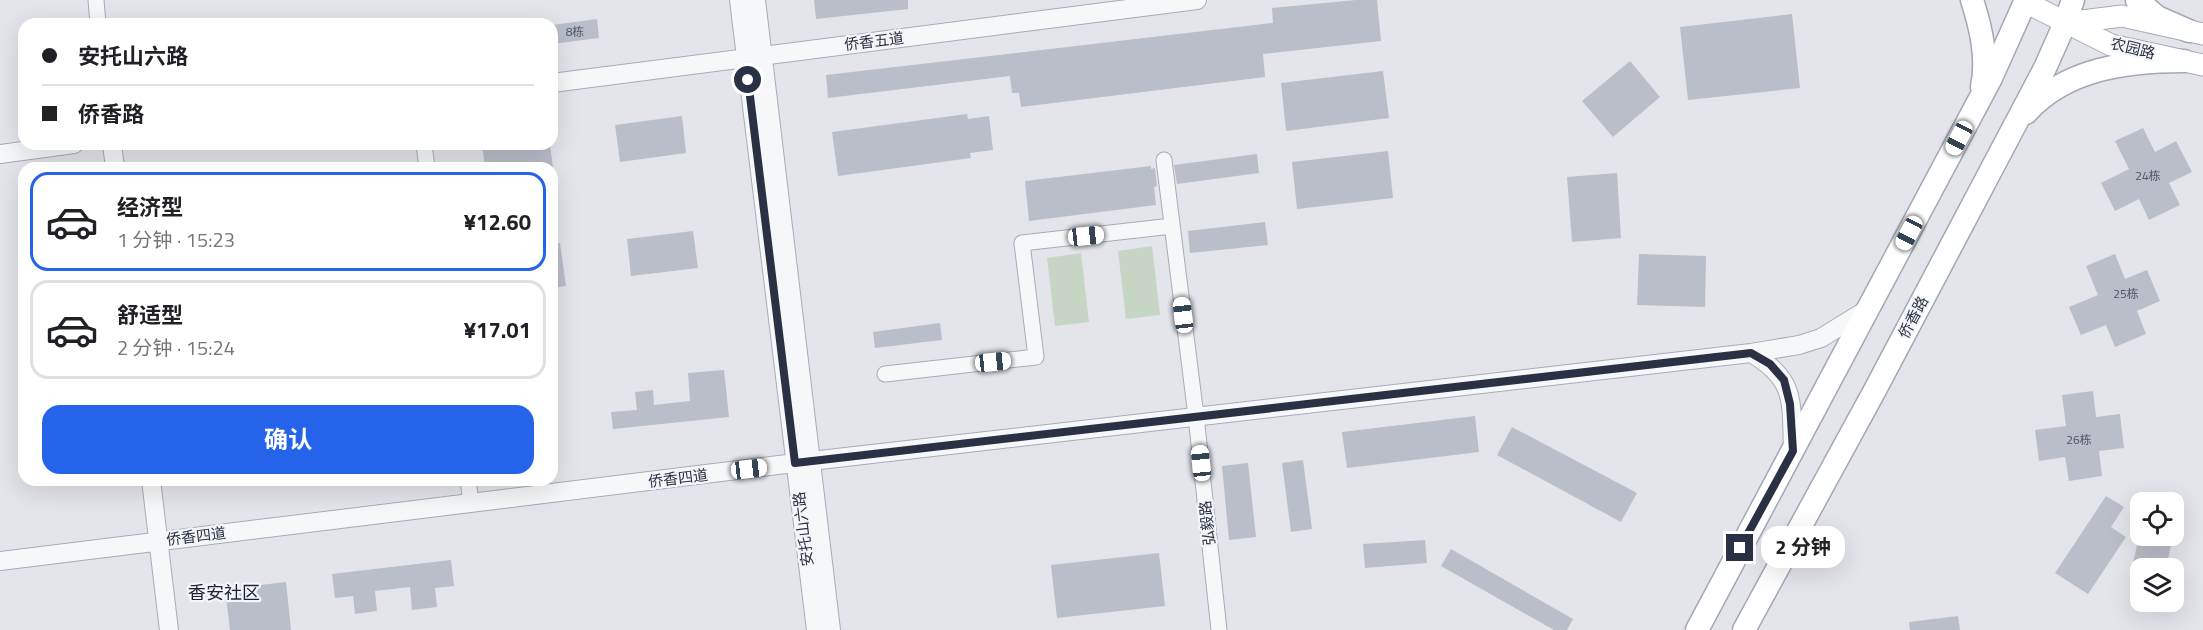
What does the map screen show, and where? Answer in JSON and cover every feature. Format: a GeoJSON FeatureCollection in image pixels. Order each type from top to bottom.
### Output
{"type":"FeatureCollection","features":[{"type":"Feature","properties":{"kind":"main road"},"geometry":{"type":"LineString","coordinates":[[1972,0],[1984,58],[1984,79],[1980,98]]}},
{"type":"Feature","properties":{"kind":"main road","name":"侨香路"},"geometry":{"type":"LineString","coordinates":[[1744,630],[1875,390],[2012,130],[2044,68],[2073,0]]}},
{"type":"Feature","properties":{"kind":"main road"},"geometry":{"type":"LineString","coordinates":[[2137,0],[2157,17],[2196,33]]}},
{"type":"Feature","properties":{"kind":"main road"},"geometry":{"type":"LineString","coordinates":[[1697,630],[1980,98],[2025,1]]}},
{"type":"Feature","properties":{"kind":"main road","name":"农园路"},"geometry":{"type":"LineString","coordinates":[[2025,1],[2111,45],[2194,63]]}},
{"type":"Feature","properties":{"kind":"main road","name":"农园路"},"geometry":{"type":"LineString","coordinates":[[2065,23],[2122,16],[2196,33]]}},
{"type":"Feature","properties":{"kind":"main road"},"geometry":{"type":"LineString","coordinates":[[2012,130],[2036,103],[2058,87],[2084,74],[2111,66],[2143,61],[2194,63]]}},
{"type":"Feature","properties":{"kind":"street"},"geometry":{"type":"LineString","coordinates":[[96,0],[98,18]]}},
{"type":"Feature","properties":{"kind":"street","name":"安托山六路"},"geometry":{"type":"LineString","coordinates":[[739,0],[754,56],[803,462],[816,630]]}},
{"type":"Feature","properties":{"kind":"street","name":"安托山六路"},"geometry":{"type":"LineString","coordinates":[[754,56],[756,0]]}},
{"type":"Feature","properties":{"kind":"street","name":"侨香五道"},"geometry":{"type":"LineString","coordinates":[[558,81],[1197,0]]}},
{"type":"Feature","properties":{"kind":"street"},"geometry":{"type":"LineString","coordinates":[[0,154],[30,150]]}},
{"type":"Feature","properties":{"kind":"street","name":"弘毅路"},"geometry":{"type":"LineString","coordinates":[[1164,160],[1196,416],[1219,630]]}},
{"type":"Feature","properties":{"kind":"street"},"geometry":{"type":"LineString","coordinates":[[885,374],[1036,357],[1022,243],[1172,226]]}},
{"type":"Feature","properties":{"kind":"street","name":"侨香四道"},"geometry":{"type":"LineString","coordinates":[[0,561],[803,462],[1751,353],[1799,345],[1821,338],[1870,308]]}},
{"type":"Feature","properties":{"kind":"street"},"geometry":{"type":"LineString","coordinates":[[1751,353],[1770,364],[1784,380],[1790,404],[1793,451]]}},
{"type":"Feature","properties":{"kind":"street","name":"安托山六路"},"geometry":{"type":"LineString","coordinates":[[803,462],[831,630]]}},
{"type":"Feature","properties":{"kind":"street"},"geometry":{"type":"LineString","coordinates":[[152,486],[169,630]]}},
{"type":"Feature","properties":{"kind":"street"},"geometry":{"type":"LineString","coordinates":[[469,486],[471,503]]}},
{"type":"Feature","properties":{"kind":"green space"},"geometry":{"type":"Polygon","coordinates":[[[1152,246],[1160,315],[1126,319],[1118,251],[1152,246]]]}},
{"type":"Feature","properties":{"kind":"green space"},"geometry":{"type":"Polygon","coordinates":[[[1081,253],[1089,322],[1055,326],[1047,258],[1081,253]]]}},
{"type":"Feature","properties":{"kind":"building"},"geometry":{"type":"Polygon","coordinates":[[[814,0],[908,0],[908,9],[816,19],[814,0]]]}},
{"type":"Feature","properties":{"kind":"building"},"geometry":{"type":"Polygon","coordinates":[[[1377,0],[1381,41],[1263,54],[1265,77],[1021,107],[1019,93],[1012,93],[1010,76],[828,98],[826,75],[1273,23],[1272,8],[1377,0]]]}},
{"type":"Feature","properties":{"kind":"building"},"geometry":{"type":"Polygon","coordinates":[[[1792,14],[1800,88],[1688,100],[1680,27],[1792,14]]]}},
{"type":"Feature","properties":{"kind":"building"},"geometry":{"type":"Polygon","coordinates":[[[597,19],[599,38],[558,43],[558,24],[597,19]]]}},
{"type":"Feature","properties":{"kind":"building"},"geometry":{"type":"Polygon","coordinates":[[[1630,61],[1660,97],[1613,137],[1582,101],[1630,61]]]}},
{"type":"Feature","properties":{"kind":"building"},"geometry":{"type":"Polygon","coordinates":[[[1383,71],[1389,118],[1286,131],[1281,83],[1383,71]]]}},
{"type":"Feature","properties":{"kind":"building"},"geometry":{"type":"Polygon","coordinates":[[[967,114],[968,119],[989,116],[993,150],[970,153],[971,158],[838,176],[832,132],[967,114]]]}},
{"type":"Feature","properties":{"kind":"building"},"geometry":{"type":"Polygon","coordinates":[[[682,116],[686,153],[620,162],[615,125],[682,116]]]}},
{"type":"Feature","properties":{"kind":"building"},"geometry":{"type":"Polygon","coordinates":[[[2143,128],[2155,152],[2176,141],[2192,172],[2169,183],[2180,205],[2149,220],[2139,199],[2115,211],[2101,183],[2129,169],[2115,141],[2143,128]]]}},
{"type":"Feature","properties":{"kind":"building"},"geometry":{"type":"Polygon","coordinates":[[[483,150],[551,150],[552,162],[484,162],[483,150]]]}},
{"type":"Feature","properties":{"kind":"building"},"geometry":{"type":"Polygon","coordinates":[[[1388,151],[1393,198],[1297,209],[1292,162],[1388,151]]]}},
{"type":"Feature","properties":{"kind":"building"},"geometry":{"type":"Polygon","coordinates":[[[1257,154],[1259,173],[1177,184],[1174,165],[1257,154]]]}},
{"type":"Feature","properties":{"kind":"building"},"geometry":{"type":"Polygon","coordinates":[[[1151,166],[1151,169],[1155,168],[1156,205],[1029,221],[1025,181],[1151,166]]]}},
{"type":"Feature","properties":{"kind":"building"},"geometry":{"type":"Polygon","coordinates":[[[1617,173],[1621,238],[1572,242],[1567,177],[1617,173]]]}},
{"type":"Feature","properties":{"kind":"building"},"geometry":{"type":"Polygon","coordinates":[[[1265,222],[1268,245],[1190,253],[1188,231],[1265,222]]]}},
{"type":"Feature","properties":{"kind":"building"},"geometry":{"type":"Polygon","coordinates":[[[693,231],[698,268],[631,276],[627,239],[693,231]]]}},
{"type":"Feature","properties":{"kind":"building"},"geometry":{"type":"Polygon","coordinates":[[[558,243],[560,243],[566,286],[558,287],[558,243]]]}},
{"type":"Feature","properties":{"kind":"building"},"geometry":{"type":"Polygon","coordinates":[[[1639,254],[1706,256],[1705,307],[1637,305],[1639,254]]]}},
{"type":"Feature","properties":{"kind":"building"},"geometry":{"type":"Polygon","coordinates":[[[2115,254],[2125,279],[2147,270],[2160,301],[2137,311],[2146,334],[2115,347],[2106,325],[2081,335],[2069,307],[2098,295],[2086,266],[2115,254]]]}},
{"type":"Feature","properties":{"kind":"building"},"geometry":{"type":"Polygon","coordinates":[[[940,323],[942,340],[875,348],[873,332],[940,323]]]}},
{"type":"Feature","properties":{"kind":"building"},"geometry":{"type":"Polygon","coordinates":[[[724,370],[729,417],[613,429],[611,412],[637,410],[635,392],[653,390],[654,405],[690,401],[688,373],[724,370]]]}},
{"type":"Feature","properties":{"kind":"building"},"geometry":{"type":"Polygon","coordinates":[[[2093,391],[2096,417],[2120,414],[2124,448],[2099,451],[2102,476],[2069,481],[2065,457],[2039,461],[2035,430],[2066,426],[2062,395],[2093,391]]]}},
{"type":"Feature","properties":{"kind":"building"},"geometry":{"type":"Polygon","coordinates":[[[1475,416],[1479,452],[1347,468],[1342,432],[1475,416]]]}},
{"type":"Feature","properties":{"kind":"building"},"geometry":{"type":"Polygon","coordinates":[[[1512,427],[1637,493],[1621,522],[1497,455],[1512,427]]]}},
{"type":"Feature","properties":{"kind":"building"},"geometry":{"type":"Polygon","coordinates":[[[1303,460],[1312,529],[1291,532],[1282,463],[1303,460]]]}},
{"type":"Feature","properties":{"kind":"building"},"geometry":{"type":"Polygon","coordinates":[[[1248,463],[1256,537],[1229,540],[1222,466],[1248,463]]]}},
{"type":"Feature","properties":{"kind":"building"},"geometry":{"type":"Polygon","coordinates":[[[2106,496],[2124,507],[2111,527],[2126,537],[2088,594],[2055,573],[2106,496]]]}},
{"type":"Feature","properties":{"kind":"building"},"geometry":{"type":"Polygon","coordinates":[[[1425,540],[1427,563],[1365,568],[1363,544],[1425,540]]]}},
{"type":"Feature","properties":{"kind":"building"},"geometry":{"type":"Polygon","coordinates":[[[2137,546],[2171,546],[2168,558],[2134,558],[2137,546]]]}},
{"type":"Feature","properties":{"kind":"building"},"geometry":{"type":"Polygon","coordinates":[[[1451,549],[1573,619],[1567,630],[1554,630],[1441,566],[1451,549]]]}},
{"type":"Feature","properties":{"kind":"building"},"geometry":{"type":"Polygon","coordinates":[[[1159,553],[1165,606],[1057,618],[1051,565],[1159,553]]]}},
{"type":"Feature","properties":{"kind":"building"},"geometry":{"type":"Polygon","coordinates":[[[451,560],[454,586],[435,588],[437,607],[412,610],[410,587],[375,591],[377,611],[355,614],[353,596],[335,598],[332,574],[451,560]]]}},
{"type":"Feature","properties":{"kind":"building"},"geometry":{"type":"Polygon","coordinates":[[[286,582],[291,630],[230,630],[225,589],[286,582]]]}},
{"type":"Feature","properties":{"kind":"building"},"geometry":{"type":"Polygon","coordinates":[[[1958,616],[1960,630],[1910,630],[1909,622],[1958,616]]]}},
{"type":"Feature","properties":{"kind":"district","name":"香安社区"},"geometry":{"type":"Point","coordinates":[224,592]}},
{"type":"Feature","properties":{"kind":"route"},"geometry":{"type":"LineString","coordinates":[[748,80],[795,463],[1751,353],[1770,364],[1784,380],[1789,392],[1793,451],[1740,548]]}}]}
